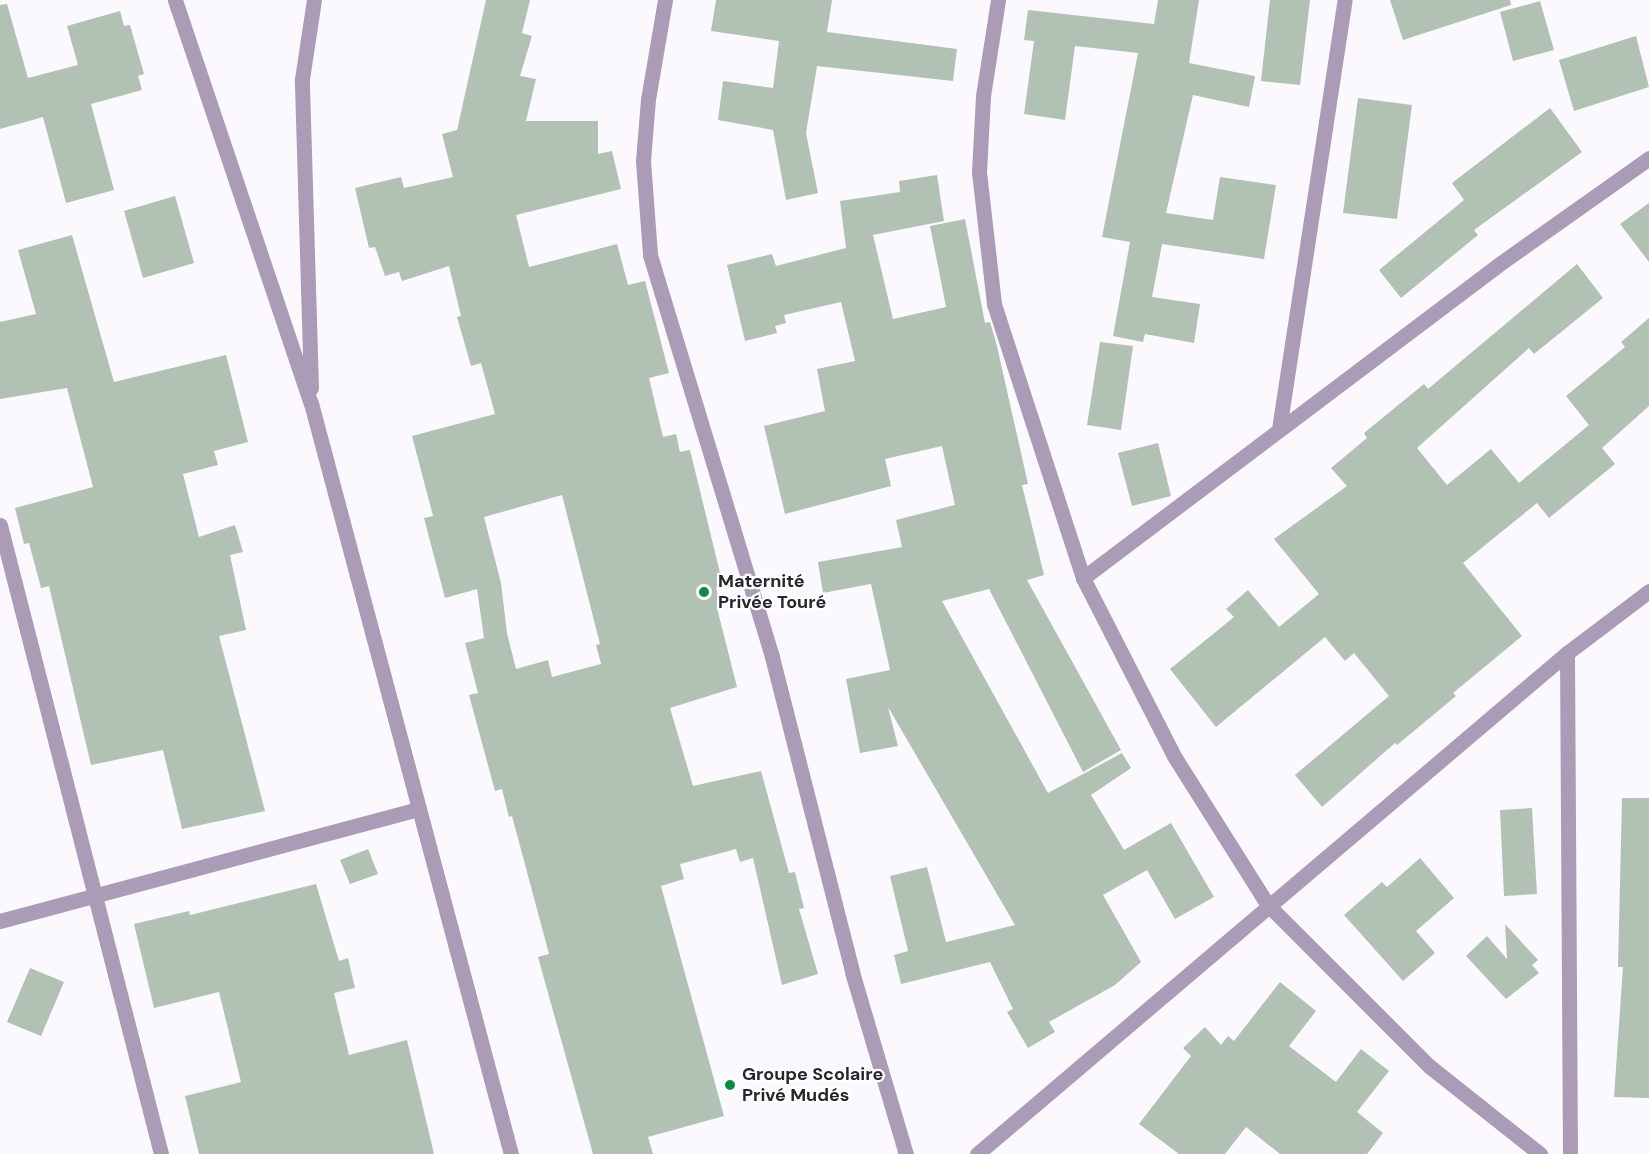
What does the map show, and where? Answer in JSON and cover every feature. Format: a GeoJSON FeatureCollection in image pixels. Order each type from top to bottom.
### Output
{"type":"FeatureCollection","features":[{"type":"Feature","properties":{"kind":"street"},"geometry":{"type":"LineString","coordinates":[[175,0],[311,402],[511,1154]]}},
{"type":"Feature","properties":{"kind":"street"},"geometry":{"type":"LineString","coordinates":[[311,402],[302,79],[314,0]]}},
{"type":"Feature","properties":{"kind":"street"},"geometry":{"type":"LineString","coordinates":[[665,0],[648,99],[644,161],[650,255],[772,657],[852,972],[906,1154]]}},
{"type":"Feature","properties":{"kind":"street"},"geometry":{"type":"LineString","coordinates":[[998,0],[983,96],[980,172],[994,304],[1083,578],[1174,756],[1268,905],[1429,1066],[1540,1154]]}},
{"type":"Feature","properties":{"kind":"street"},"geometry":{"type":"LineString","coordinates":[[1279,429],[1345,0]]}},
{"type":"Feature","properties":{"kind":"street"},"geometry":{"type":"LineString","coordinates":[[1083,578],[1279,429],[1649,158]]}},
{"type":"Feature","properties":{"kind":"street"},"geometry":{"type":"LineString","coordinates":[[0,525],[161,1154]]}},
{"type":"Feature","properties":{"kind":"street"},"geometry":{"type":"LineString","coordinates":[[976,1154],[1567,653],[1649,591]]}},
{"type":"Feature","properties":{"kind":"street"},"geometry":{"type":"LineString","coordinates":[[1567,653],[1570,1154]]}},
{"type":"Feature","properties":{"kind":"street"},"geometry":{"type":"LineString","coordinates":[[0,921],[418,809]]}},
{"type":"Feature","properties":{"kind":"building"},"geometry":{"type":"Polygon","coordinates":[[[486,0],[530,0],[522,33],[532,36],[520,76],[536,79],[526,121],[598,121],[598,154],[612,151],[621,189],[516,215],[529,267],[617,244],[628,285],[645,281],[669,373],[649,378],[663,437],[676,434],[680,452],[690,450],[723,585],[716,587],[721,607],[717,608],[737,687],[670,708],[693,786],[761,771],[789,873],[795,872],[804,908],[799,909],[818,974],[782,985],[753,858],[740,862],[736,849],[680,864],[684,879],[661,886],[724,1116],[648,1137],[653,1154],[593,1154],[538,957],[549,954],[512,816],[509,817],[502,789],[495,791],[469,695],[478,693],[465,643],[484,638],[477,589],[445,598],[424,518],[433,516],[412,436],[495,414],[481,363],[471,366],[457,317],[461,316],[449,266],[402,281],[399,272],[385,276],[375,247],[369,248],[355,188],[401,177],[404,188],[453,177],[442,134],[457,130],[486,0]],[[562,495],[484,517],[501,583],[507,633],[516,669],[548,660],[552,677],[601,664],[596,645],[600,644],[562,495]]]}},
{"type":"Feature","properties":{"kind":"building"},"geometry":{"type":"Polygon","coordinates":[[[716,0],[832,0],[827,32],[957,49],[953,81],[817,66],[806,133],[818,193],[786,200],[773,130],[718,120],[723,81],[773,88],[779,41],[711,31],[716,0]]]}},
{"type":"Feature","properties":{"kind":"building"},"geometry":{"type":"Polygon","coordinates":[[[1158,0],[1199,0],[1189,63],[1255,76],[1249,107],[1193,95],[1166,213],[1213,220],[1220,177],[1276,185],[1264,259],[1162,244],[1152,297],[1200,304],[1194,343],[1145,334],[1143,342],[1113,336],[1130,242],[1102,237],[1138,53],[1075,46],[1065,120],[1024,114],[1034,41],[1024,40],[1028,10],[1154,24],[1158,0]]]}},
{"type":"Feature","properties":{"kind":"building"},"geometry":{"type":"Polygon","coordinates":[[[1270,0],[1310,0],[1300,85],[1261,81],[1270,0]]]}},
{"type":"Feature","properties":{"kind":"building"},"geometry":{"type":"Polygon","coordinates":[[[1390,0],[1510,0],[1511,5],[1403,40],[1390,0]]]}},
{"type":"Feature","properties":{"kind":"building"},"geometry":{"type":"Polygon","coordinates":[[[1540,1],[1554,50],[1513,61],[1500,12],[1540,1]]]}},
{"type":"Feature","properties":{"kind":"building"},"geometry":{"type":"Polygon","coordinates":[[[7,4],[28,78],[78,65],[67,26],[120,11],[124,26],[130,25],[144,74],[138,76],[142,90],[91,104],[114,190],[66,203],[43,117],[0,129],[0,5],[7,4]]]}},
{"type":"Feature","properties":{"kind":"building"},"geometry":{"type":"Polygon","coordinates":[[[1636,36],[1649,87],[1574,111],[1559,60],[1636,36]]]}},
{"type":"Feature","properties":{"kind":"building"},"geometry":{"type":"Polygon","coordinates":[[[1358,98],[1412,105],[1397,219],[1343,213],[1358,98]]]}},
{"type":"Feature","properties":{"kind":"building"},"geometry":{"type":"Polygon","coordinates":[[[1550,108],[1582,152],[1474,230],[1478,235],[1401,298],[1379,270],[1464,200],[1452,183],[1550,108]]]}},
{"type":"Feature","properties":{"kind":"building"},"geometry":{"type":"Polygon","coordinates":[[[937,175],[944,221],[873,235],[893,319],[946,307],[930,226],[965,219],[985,323],[990,322],[996,342],[1028,484],[1022,485],[1044,575],[1027,580],[1121,750],[1083,772],[989,589],[942,601],[1048,793],[1122,753],[1131,768],[1091,795],[1124,850],[1171,823],[1214,897],[1175,919],[1147,870],[1103,895],[1141,962],[1115,985],[1049,1022],[1055,1032],[1028,1048],[1007,1012],[1013,1009],[990,962],[901,984],[894,955],[908,951],[890,876],[927,867],[946,942],[1015,925],[888,707],[898,746],[860,753],[846,679],[890,670],[871,584],[823,593],[818,562],[902,547],[896,520],[955,505],[942,446],[885,459],[891,486],[785,514],[764,426],[825,411],[817,369],[855,361],[841,302],[784,315],[786,323],[775,326],[777,333],[745,341],[727,265],[772,254],[776,266],[846,248],[840,201],[900,192],[899,181],[937,175]]]}},
{"type":"Feature","properties":{"kind":"building"},"geometry":{"type":"Polygon","coordinates":[[[175,196],[194,263],[143,278],[124,211],[175,196]]]}},
{"type":"Feature","properties":{"kind":"building"},"geometry":{"type":"Polygon","coordinates":[[[1649,203],[1649,262],[1620,224],[1649,203]]]}},
{"type":"Feature","properties":{"kind":"building"},"geometry":{"type":"Polygon","coordinates":[[[72,235],[114,382],[226,355],[248,442],[214,451],[218,465],[183,474],[199,537],[235,525],[243,552],[230,555],[246,630],[219,636],[265,811],[182,829],[163,750],[91,765],[49,586],[41,588],[29,543],[24,544],[15,508],[93,487],[67,388],[0,399],[0,322],[36,314],[18,250],[72,235]]]}},
{"type":"Feature","properties":{"kind":"building"},"geometry":{"type":"Polygon","coordinates":[[[1577,264],[1603,298],[1534,354],[1529,348],[1417,448],[1447,485],[1491,449],[1519,483],[1589,425],[1566,396],[1625,347],[1621,342],[1649,318],[1649,406],[1602,448],[1615,464],[1549,518],[1537,503],[1463,563],[1522,636],[1453,693],[1456,696],[1397,745],[1395,743],[1322,807],[1295,775],[1389,696],[1354,653],[1345,661],[1325,637],[1216,727],[1170,669],[1234,617],[1226,609],[1248,590],[1279,627],[1319,594],[1274,539],[1347,486],[1331,468],[1367,438],[1364,433],[1424,384],[1428,389],[1577,264]]]}},
{"type":"Feature","properties":{"kind":"building"},"geometry":{"type":"Polygon","coordinates":[[[1100,342],[1133,346],[1121,430],[1087,425],[1100,342]]]}},
{"type":"Feature","properties":{"kind":"building"},"geometry":{"type":"Polygon","coordinates":[[[1158,443],[1171,496],[1132,506],[1118,453],[1158,443]]]}},
{"type":"Feature","properties":{"kind":"building"},"geometry":{"type":"Polygon","coordinates":[[[1622,798],[1649,798],[1649,1098],[1614,1097],[1623,967],[1618,967],[1622,798]]]}},
{"type":"Feature","properties":{"kind":"building"},"geometry":{"type":"Polygon","coordinates":[[[1532,808],[1537,894],[1504,896],[1500,810],[1532,808]]]}},
{"type":"Feature","properties":{"kind":"building"},"geometry":{"type":"Polygon","coordinates":[[[368,849],[378,874],[350,884],[340,860],[368,849]]]}},
{"type":"Feature","properties":{"kind":"building"},"geometry":{"type":"Polygon","coordinates":[[[1420,858],[1454,898],[1416,931],[1435,953],[1403,981],[1344,915],[1382,882],[1387,887],[1420,858]]]}},
{"type":"Feature","properties":{"kind":"building"},"geometry":{"type":"Polygon","coordinates":[[[316,884],[339,961],[348,958],[355,988],[334,993],[349,1055],[407,1040],[434,1154],[199,1154],[185,1096],[241,1082],[219,992],[154,1008],[134,924],[189,911],[190,915],[316,884]]]}},
{"type":"Feature","properties":{"kind":"building"},"geometry":{"type":"Polygon","coordinates":[[[1505,924],[1538,960],[1532,965],[1539,973],[1506,999],[1466,956],[1487,936],[1507,959],[1505,924]]]}},
{"type":"Feature","properties":{"kind":"building"},"geometry":{"type":"Polygon","coordinates":[[[30,968],[64,982],[41,1036],[7,1022],[30,968]]]}},
{"type":"Feature","properties":{"kind":"building"},"geometry":{"type":"Polygon","coordinates":[[[1280,982],[1316,1011],[1289,1046],[1336,1082],[1361,1049],[1389,1071],[1357,1112],[1383,1133],[1367,1154],[1280,1154],[1246,1127],[1225,1154],[1179,1154],[1139,1124],[1191,1056],[1183,1048],[1205,1027],[1221,1045],[1228,1036],[1234,1041],[1280,982]]]}},
{"type":"Feature","properties":{"kind":"place","name":"Maternité Privée Touré"},"geometry":{"type":"Point","coordinates":[704,592]}},
{"type":"Feature","properties":{"kind":"place","name":"Groupe Scolaire Privé Mudés"},"geometry":{"type":"Point","coordinates":[730,1085]}}]}
